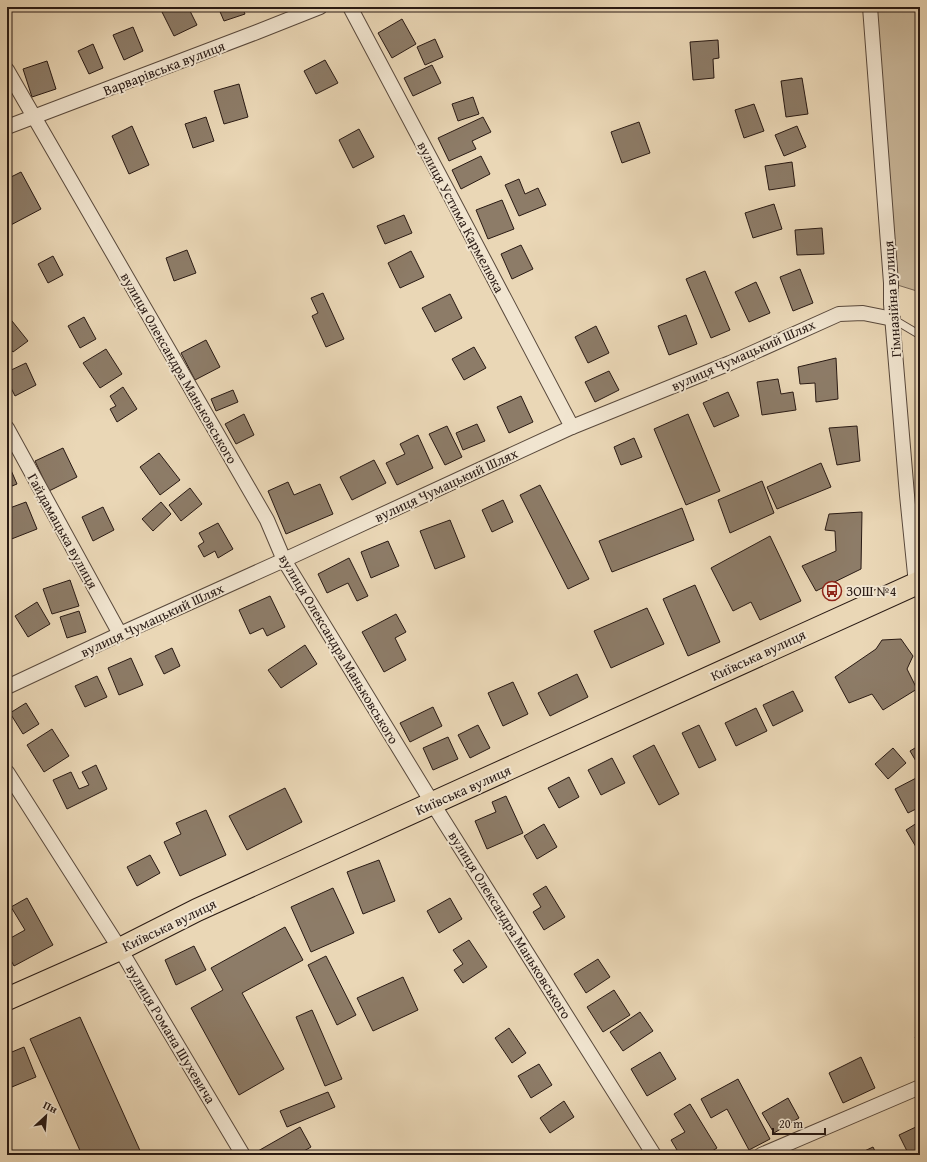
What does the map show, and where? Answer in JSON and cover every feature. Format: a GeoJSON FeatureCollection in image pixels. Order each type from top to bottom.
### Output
{"type":"FeatureCollection","features":[{"type":"Feature","properties":{"kind":"main road","name":"Київська вулиця"},"geometry":{"type":"LineString","coordinates":[[7,999],[120,949],[197,910],[919,585]]}},
{"type":"Feature","properties":{"kind":"street","name":"Варварівська вулиця"},"geometry":{"type":"LineString","coordinates":[[7,127],[320,7]]}},
{"type":"Feature","properties":{"kind":"street","name":"вулиця Устима Кармелюка"},"geometry":{"type":"LineString","coordinates":[[350,7],[572,427]]}},
{"type":"Feature","properties":{"kind":"street","name":"Гімназійна вулиця"},"geometry":{"type":"LineString","coordinates":[[870,7],[907,495],[919,585]]}},
{"type":"Feature","properties":{"kind":"street","name":"вулиця Олександра Маньковського"},"geometry":{"type":"LineString","coordinates":[[7,70],[267,520],[284,560],[433,804],[654,1155]]}},
{"type":"Feature","properties":{"kind":"street","name":"вулиця Чумацький Шлях"},"geometry":{"type":"LineString","coordinates":[[7,687],[572,427],[730,362],[839,314],[863,313],[893,319]]}},
{"type":"Feature","properties":{"kind":"street","name":"Гайдамацька вулиця"},"geometry":{"type":"LineString","coordinates":[[7,428],[120,634]]}},
{"type":"Feature","properties":{"kind":"street","name":"вулиця Романа Шухевича"},"geometry":{"type":"LineString","coordinates":[[7,772],[120,949],[243,1155]]}},
{"type":"Feature","properties":{"kind":"street"},"geometry":{"type":"LineString","coordinates":[[761,1155],[920,1087]]}},
{"type":"Feature","properties":{"kind":"lane"},"geometry":{"type":"LineString","coordinates":[[893,319],[920,335]]}},
{"type":"Feature","properties":{"kind":"shaded area"},"geometry":{"type":"Polygon","coordinates":[[[870,7],[920,7],[920,292],[891,283],[870,7]]]}},
{"type":"Feature","properties":{"kind":"building"},"geometry":{"type":"Polygon","coordinates":[[[166,7],[188,7],[197,25],[174,36],[161,10],[166,7]]]}},
{"type":"Feature","properties":{"kind":"building"},"geometry":{"type":"Polygon","coordinates":[[[218,7],[242,7],[245,14],[224,21],[218,7]]]}},
{"type":"Feature","properties":{"kind":"building"},"geometry":{"type":"Polygon","coordinates":[[[476,7],[487,7],[478,11],[476,7]]]}},
{"type":"Feature","properties":{"kind":"building"},"geometry":{"type":"Polygon","coordinates":[[[402,19],[416,44],[392,58],[378,33],[402,19]]]}},
{"type":"Feature","properties":{"kind":"building"},"geometry":{"type":"Polygon","coordinates":[[[133,27],[143,51],[124,60],[113,35],[133,27]]]}},
{"type":"Feature","properties":{"kind":"building"},"geometry":{"type":"Polygon","coordinates":[[[435,39],[443,57],[425,65],[417,47],[435,39]]]}},
{"type":"Feature","properties":{"kind":"building"},"geometry":{"type":"Polygon","coordinates":[[[718,40],[719,58],[713,59],[714,78],[693,80],[690,42],[718,40]]]}},
{"type":"Feature","properties":{"kind":"building"},"geometry":{"type":"Polygon","coordinates":[[[93,44],[103,68],[89,74],[78,51],[93,44]]]}},
{"type":"Feature","properties":{"kind":"building"},"geometry":{"type":"Polygon","coordinates":[[[325,60],[338,83],[316,94],[304,71],[325,60]]]}},
{"type":"Feature","properties":{"kind":"building"},"geometry":{"type":"Polygon","coordinates":[[[47,61],[56,89],[32,97],[23,69],[47,61]]]}},
{"type":"Feature","properties":{"kind":"building"},"geometry":{"type":"Polygon","coordinates":[[[432,65],[441,83],[413,96],[404,78],[432,65]]]}},
{"type":"Feature","properties":{"kind":"building"},"geometry":{"type":"Polygon","coordinates":[[[802,78],[808,114],[786,117],[781,81],[802,78]]]}},
{"type":"Feature","properties":{"kind":"building"},"geometry":{"type":"Polygon","coordinates":[[[239,84],[248,117],[224,124],[214,91],[239,84]]]}},
{"type":"Feature","properties":{"kind":"building"},"geometry":{"type":"Polygon","coordinates":[[[473,97],[479,114],[458,121],[452,104],[473,97]]]}},
{"type":"Feature","properties":{"kind":"building"},"geometry":{"type":"Polygon","coordinates":[[[754,104],[764,131],[744,138],[735,110],[754,104]]]}},
{"type":"Feature","properties":{"kind":"building"},"geometry":{"type":"Polygon","coordinates":[[[206,117],[214,141],[193,148],[185,124],[206,117]]]}},
{"type":"Feature","properties":{"kind":"building"},"geometry":{"type":"Polygon","coordinates":[[[483,117],[491,132],[472,141],[476,149],[449,161],[438,138],[483,117]]]}},
{"type":"Feature","properties":{"kind":"building"},"geometry":{"type":"Polygon","coordinates":[[[639,122],[650,153],[622,163],[611,132],[639,122]]]}},
{"type":"Feature","properties":{"kind":"building"},"geometry":{"type":"Polygon","coordinates":[[[132,126],[149,165],[129,174],[112,136],[132,126]]]}},
{"type":"Feature","properties":{"kind":"building"},"geometry":{"type":"Polygon","coordinates":[[[797,126],[806,147],[784,156],[775,135],[797,126]]]}},
{"type":"Feature","properties":{"kind":"building"},"geometry":{"type":"Polygon","coordinates":[[[359,129],[374,157],[353,168],[339,140],[359,129]]]}},
{"type":"Feature","properties":{"kind":"building"},"geometry":{"type":"Polygon","coordinates":[[[481,156],[490,174],[461,189],[452,170],[481,156]]]}},
{"type":"Feature","properties":{"kind":"building"},"geometry":{"type":"Polygon","coordinates":[[[792,162],[795,186],[769,190],[765,166],[792,162]]]}},
{"type":"Feature","properties":{"kind":"building"},"geometry":{"type":"Polygon","coordinates":[[[21,172],[41,209],[7,227],[7,179],[21,172]]]}},
{"type":"Feature","properties":{"kind":"building"},"geometry":{"type":"Polygon","coordinates":[[[519,179],[525,194],[538,188],[546,205],[519,216],[505,185],[519,179]]]}},
{"type":"Feature","properties":{"kind":"building"},"geometry":{"type":"Polygon","coordinates":[[[502,200],[514,229],[488,239],[476,210],[502,200]]]}},
{"type":"Feature","properties":{"kind":"building"},"geometry":{"type":"Polygon","coordinates":[[[774,204],[782,229],[753,238],[745,213],[774,204]]]}},
{"type":"Feature","properties":{"kind":"building"},"geometry":{"type":"Polygon","coordinates":[[[404,215],[412,233],[385,244],[377,226],[404,215]]]}},
{"type":"Feature","properties":{"kind":"building"},"geometry":{"type":"Polygon","coordinates":[[[822,228],[824,254],[797,255],[795,230],[822,228]]]}},
{"type":"Feature","properties":{"kind":"building"},"geometry":{"type":"Polygon","coordinates":[[[521,245],[533,269],[512,279],[501,254],[521,245]]]}},
{"type":"Feature","properties":{"kind":"building"},"geometry":{"type":"Polygon","coordinates":[[[187,250],[196,273],[174,281],[166,258],[187,250]]]}},
{"type":"Feature","properties":{"kind":"building"},"geometry":{"type":"Polygon","coordinates":[[[411,251],[424,277],[400,288],[388,263],[411,251]]]}},
{"type":"Feature","properties":{"kind":"building"},"geometry":{"type":"Polygon","coordinates":[[[53,256],[63,275],[48,283],[38,264],[53,256]]]}},
{"type":"Feature","properties":{"kind":"building"},"geometry":{"type":"Polygon","coordinates":[[[800,269],[813,303],[793,311],[780,277],[800,269]]]}},
{"type":"Feature","properties":{"kind":"building"},"geometry":{"type":"Polygon","coordinates":[[[705,271],[730,330],[711,338],[686,279],[705,271]]]}},
{"type":"Feature","properties":{"kind":"building"},"geometry":{"type":"Polygon","coordinates":[[[756,282],[770,313],[749,322],[735,292],[756,282]]]}},
{"type":"Feature","properties":{"kind":"building"},"geometry":{"type":"Polygon","coordinates":[[[323,293],[344,339],[326,347],[312,316],[318,313],[311,298],[323,293]]]}},
{"type":"Feature","properties":{"kind":"building"},"geometry":{"type":"Polygon","coordinates":[[[450,294],[462,318],[435,332],[422,308],[450,294]]]}},
{"type":"Feature","properties":{"kind":"building"},"geometry":{"type":"Polygon","coordinates":[[[686,315],[697,344],[669,355],[658,326],[686,315]]]}},
{"type":"Feature","properties":{"kind":"building"},"geometry":{"type":"Polygon","coordinates":[[[8,316],[28,341],[13,352],[7,345],[8,316]]]}},
{"type":"Feature","properties":{"kind":"building"},"geometry":{"type":"Polygon","coordinates":[[[84,317],[96,339],[80,348],[68,326],[84,317]]]}},
{"type":"Feature","properties":{"kind":"building"},"geometry":{"type":"Polygon","coordinates":[[[596,326],[609,353],[588,363],[575,337],[596,326]]]}},
{"type":"Feature","properties":{"kind":"building"},"geometry":{"type":"Polygon","coordinates":[[[206,340],[220,367],[195,380],[181,353],[206,340]]]}},
{"type":"Feature","properties":{"kind":"building"},"geometry":{"type":"Polygon","coordinates":[[[474,347],[486,368],[464,380],[452,359],[474,347]]]}},
{"type":"Feature","properties":{"kind":"building"},"geometry":{"type":"Polygon","coordinates":[[[106,349],[122,374],[100,388],[83,363],[106,349]]]}},
{"type":"Feature","properties":{"kind":"building"},"geometry":{"type":"Polygon","coordinates":[[[836,358],[838,399],[816,402],[815,383],[800,384],[798,367],[836,358]]]}},
{"type":"Feature","properties":{"kind":"building"},"geometry":{"type":"Polygon","coordinates":[[[26,363],[36,385],[15,396],[7,380],[7,372],[26,363]]]}},
{"type":"Feature","properties":{"kind":"building"},"geometry":{"type":"Polygon","coordinates":[[[609,371],[619,390],[595,402],[585,382],[609,371]]]}},
{"type":"Feature","properties":{"kind":"building"},"geometry":{"type":"Polygon","coordinates":[[[778,379],[781,394],[793,392],[796,410],[762,415],[757,382],[778,379]]]}},
{"type":"Feature","properties":{"kind":"building"},"geometry":{"type":"Polygon","coordinates":[[[123,387],[137,409],[117,422],[110,409],[116,406],[110,396],[123,387]]]}},
{"type":"Feature","properties":{"kind":"building"},"geometry":{"type":"Polygon","coordinates":[[[233,390],[238,402],[216,411],[211,399],[233,390]]]}},
{"type":"Feature","properties":{"kind":"building"},"geometry":{"type":"Polygon","coordinates":[[[728,392],[739,416],[714,427],[703,403],[728,392]]]}},
{"type":"Feature","properties":{"kind":"building"},"geometry":{"type":"Polygon","coordinates":[[[521,396],[533,422],[509,433],[497,407],[521,396]]]}},
{"type":"Feature","properties":{"kind":"building"},"geometry":{"type":"Polygon","coordinates":[[[244,414],[254,435],[236,444],[225,424],[244,414]]]}},
{"type":"Feature","properties":{"kind":"building"},"geometry":{"type":"Polygon","coordinates":[[[688,414],[720,491],[686,505],[654,429],[688,414]]]}},
{"type":"Feature","properties":{"kind":"building"},"geometry":{"type":"Polygon","coordinates":[[[477,424],[485,441],[463,450],[456,433],[477,424]]]}},
{"type":"Feature","properties":{"kind":"building"},"geometry":{"type":"Polygon","coordinates":[[[447,426],[462,457],[445,465],[429,434],[447,426]]]}},
{"type":"Feature","properties":{"kind":"building"},"geometry":{"type":"Polygon","coordinates":[[[857,426],[860,461],[837,465],[829,428],[857,426]]]}},
{"type":"Feature","properties":{"kind":"building"},"geometry":{"type":"Polygon","coordinates":[[[418,435],[433,468],[397,485],[386,463],[405,454],[400,444],[418,435]]]}},
{"type":"Feature","properties":{"kind":"building"},"geometry":{"type":"Polygon","coordinates":[[[634,438],[642,457],[621,465],[614,447],[634,438]]]}},
{"type":"Feature","properties":{"kind":"building"},"geometry":{"type":"Polygon","coordinates":[[[63,448],[77,477],[49,491],[35,461],[63,448]]]}},
{"type":"Feature","properties":{"kind":"building"},"geometry":{"type":"Polygon","coordinates":[[[159,453],[180,480],[160,495],[140,467],[159,453]]]}},
{"type":"Feature","properties":{"kind":"building"},"geometry":{"type":"Polygon","coordinates":[[[374,460],[386,483],[352,500],[340,477],[374,460]]]}},
{"type":"Feature","properties":{"kind":"building"},"geometry":{"type":"Polygon","coordinates":[[[7,461],[17,484],[7,488],[7,461]]]}},
{"type":"Feature","properties":{"kind":"building"},"geometry":{"type":"Polygon","coordinates":[[[821,463],[831,487],[777,509],[767,487],[821,463]]]}},
{"type":"Feature","properties":{"kind":"building"},"geometry":{"type":"Polygon","coordinates":[[[762,481],[774,513],[730,533],[718,500],[762,481]]]}},
{"type":"Feature","properties":{"kind":"building"},"geometry":{"type":"Polygon","coordinates":[[[288,482],[294,495],[320,484],[333,514],[286,534],[268,491],[288,482]]]}},
{"type":"Feature","properties":{"kind":"building"},"geometry":{"type":"Polygon","coordinates":[[[540,485],[589,579],[568,589],[520,495],[540,485]]]}},
{"type":"Feature","properties":{"kind":"building"},"geometry":{"type":"Polygon","coordinates":[[[190,488],[202,504],[181,521],[169,505],[190,488]]]}},
{"type":"Feature","properties":{"kind":"building"},"geometry":{"type":"Polygon","coordinates":[[[503,500],[513,522],[492,532],[482,510],[503,500]]]}},
{"type":"Feature","properties":{"kind":"building"},"geometry":{"type":"Polygon","coordinates":[[[26,502],[37,529],[9,540],[7,535],[7,509],[26,502]]]}},
{"type":"Feature","properties":{"kind":"building"},"geometry":{"type":"Polygon","coordinates":[[[161,502],[171,514],[153,531],[142,519],[161,502]]]}},
{"type":"Feature","properties":{"kind":"building"},"geometry":{"type":"Polygon","coordinates":[[[103,507],[114,530],[93,541],[82,517],[103,507]]]}},
{"type":"Feature","properties":{"kind":"building"},"geometry":{"type":"Polygon","coordinates":[[[682,508],[694,540],[612,572],[599,541],[682,508]]]}},
{"type":"Feature","properties":{"kind":"building"},"geometry":{"type":"Polygon","coordinates":[[[862,512],[861,569],[816,591],[802,566],[836,551],[835,531],[825,530],[829,514],[862,512]]]}},
{"type":"Feature","properties":{"kind":"building"},"geometry":{"type":"Polygon","coordinates":[[[450,520],[465,557],[435,569],[420,531],[450,520]]]}},
{"type":"Feature","properties":{"kind":"building"},"geometry":{"type":"Polygon","coordinates":[[[218,523],[233,549],[218,558],[215,551],[204,557],[198,546],[204,542],[199,533],[218,523]]]}},
{"type":"Feature","properties":{"kind":"building"},"geometry":{"type":"Polygon","coordinates":[[[770,536],[801,601],[760,620],[751,602],[733,611],[711,568],[770,536]]]}},
{"type":"Feature","properties":{"kind":"building"},"geometry":{"type":"Polygon","coordinates":[[[388,541],[399,566],[371,578],[361,552],[388,541]]]}},
{"type":"Feature","properties":{"kind":"building"},"geometry":{"type":"Polygon","coordinates":[[[349,558],[368,596],[357,601],[348,583],[327,593],[318,574],[349,558]]]}},
{"type":"Feature","properties":{"kind":"building"},"geometry":{"type":"Polygon","coordinates":[[[70,580],[79,606],[52,614],[43,589],[70,580]]]}},
{"type":"Feature","properties":{"kind":"building"},"geometry":{"type":"Polygon","coordinates":[[[695,585],[720,642],[688,656],[663,599],[695,585]]]}},
{"type":"Feature","properties":{"kind":"building"},"geometry":{"type":"Polygon","coordinates":[[[270,596],[285,627],[267,636],[263,628],[250,634],[239,610],[270,596]]]}},
{"type":"Feature","properties":{"kind":"building"},"geometry":{"type":"Polygon","coordinates":[[[37,602],[50,624],[28,637],[15,616],[37,602]]]}},
{"type":"Feature","properties":{"kind":"building"},"geometry":{"type":"Polygon","coordinates":[[[647,608],[664,644],[611,668],[594,631],[647,608]]]}},
{"type":"Feature","properties":{"kind":"building"},"geometry":{"type":"Polygon","coordinates":[[[79,611],[86,632],[67,638],[60,617],[79,611]]]}},
{"type":"Feature","properties":{"kind":"building"},"geometry":{"type":"Polygon","coordinates":[[[396,614],[406,632],[395,638],[406,660],[384,672],[362,632],[396,614]]]}},
{"type":"Feature","properties":{"kind":"building"},"geometry":{"type":"Polygon","coordinates":[[[901,639],[913,656],[907,669],[917,689],[883,710],[872,694],[849,703],[835,677],[876,649],[882,640],[901,639]]]}},
{"type":"Feature","properties":{"kind":"building"},"geometry":{"type":"Polygon","coordinates":[[[305,645],[317,664],[281,688],[268,670],[305,645]]]}},
{"type":"Feature","properties":{"kind":"building"},"geometry":{"type":"Polygon","coordinates":[[[172,648],[180,666],[164,674],[155,656],[172,648]]]}},
{"type":"Feature","properties":{"kind":"building"},"geometry":{"type":"Polygon","coordinates":[[[131,658],[143,685],[119,695],[108,668],[131,658]]]}},
{"type":"Feature","properties":{"kind":"building"},"geometry":{"type":"Polygon","coordinates":[[[577,674],[588,697],[550,716],[538,693],[577,674]]]}},
{"type":"Feature","properties":{"kind":"building"},"geometry":{"type":"Polygon","coordinates":[[[97,676],[107,697],[85,707],[75,686],[97,676]]]}},
{"type":"Feature","properties":{"kind":"building"},"geometry":{"type":"Polygon","coordinates":[[[513,682],[528,714],[503,726],[488,693],[513,682]]]}},
{"type":"Feature","properties":{"kind":"building"},"geometry":{"type":"Polygon","coordinates":[[[793,691],[803,711],[773,726],[763,705],[793,691]]]}},
{"type":"Feature","properties":{"kind":"building"},"geometry":{"type":"Polygon","coordinates":[[[26,703],[39,724],[23,734],[10,713],[26,703]]]}},
{"type":"Feature","properties":{"kind":"building"},"geometry":{"type":"Polygon","coordinates":[[[433,707],[442,726],[410,742],[400,723],[433,707]]]}},
{"type":"Feature","properties":{"kind":"building"},"geometry":{"type":"Polygon","coordinates":[[[756,708],[767,731],[736,746],[725,723],[756,708]]]}},
{"type":"Feature","properties":{"kind":"building"},"geometry":{"type":"Polygon","coordinates":[[[478,725],[490,748],[470,758],[458,735],[478,725]]]}},
{"type":"Feature","properties":{"kind":"building"},"geometry":{"type":"Polygon","coordinates":[[[699,725],[716,760],[699,768],[682,733],[699,725]]]}},
{"type":"Feature","properties":{"kind":"building"},"geometry":{"type":"Polygon","coordinates":[[[52,729],[69,756],[44,772],[27,745],[52,729]]]}},
{"type":"Feature","properties":{"kind":"building"},"geometry":{"type":"Polygon","coordinates":[[[448,737],[458,759],[433,770],[423,748],[448,737]]]}},
{"type":"Feature","properties":{"kind":"building"},"geometry":{"type":"Polygon","coordinates":[[[654,745],[679,794],[659,805],[633,756],[654,745]]]}},
{"type":"Feature","properties":{"kind":"building"},"geometry":{"type":"Polygon","coordinates":[[[920,745],[920,768],[910,751],[920,745]]]}},
{"type":"Feature","properties":{"kind":"building"},"geometry":{"type":"Polygon","coordinates":[[[893,748],[906,763],[888,779],[875,764],[893,748]]]}},
{"type":"Feature","properties":{"kind":"building"},"geometry":{"type":"Polygon","coordinates":[[[612,758],[625,783],[601,795],[588,770],[612,758]]]}},
{"type":"Feature","properties":{"kind":"building"},"geometry":{"type":"Polygon","coordinates":[[[96,765],[107,789],[67,809],[53,780],[71,772],[79,789],[89,785],[82,772],[96,765]]]}},
{"type":"Feature","properties":{"kind":"building"},"geometry":{"type":"Polygon","coordinates":[[[920,776],[920,807],[908,813],[895,789],[920,776]]]}},
{"type":"Feature","properties":{"kind":"building"},"geometry":{"type":"Polygon","coordinates":[[[569,777],[579,797],[559,808],[548,788],[569,777]]]}},
{"type":"Feature","properties":{"kind":"building"},"geometry":{"type":"Polygon","coordinates":[[[285,788],[302,822],[247,850],[229,816],[285,788]]]}},
{"type":"Feature","properties":{"kind":"building"},"geometry":{"type":"Polygon","coordinates":[[[506,796],[523,833],[487,849],[475,821],[496,812],[492,802],[506,796]]]}},
{"type":"Feature","properties":{"kind":"building"},"geometry":{"type":"Polygon","coordinates":[[[206,810],[226,855],[180,876],[164,842],[181,834],[176,823],[206,810]]]}},
{"type":"Feature","properties":{"kind":"building"},"geometry":{"type":"Polygon","coordinates":[[[920,821],[920,844],[916,847],[906,830],[920,821]]]}},
{"type":"Feature","properties":{"kind":"building"},"geometry":{"type":"Polygon","coordinates":[[[544,824],[557,847],[537,859],[524,836],[544,824]]]}},
{"type":"Feature","properties":{"kind":"building"},"geometry":{"type":"Polygon","coordinates":[[[150,855],[160,873],[137,886],[127,867],[150,855]]]}},
{"type":"Feature","properties":{"kind":"building"},"geometry":{"type":"Polygon","coordinates":[[[379,860],[395,901],[363,914],[347,872],[379,860]]]}},
{"type":"Feature","properties":{"kind":"building"},"geometry":{"type":"Polygon","coordinates":[[[546,886],[565,917],[544,930],[533,912],[541,907],[533,894],[546,886]]]}},
{"type":"Feature","properties":{"kind":"building"},"geometry":{"type":"Polygon","coordinates":[[[333,888],[354,933],[311,952],[291,907],[333,888]]]}},
{"type":"Feature","properties":{"kind":"building"},"geometry":{"type":"Polygon","coordinates":[[[27,898],[53,945],[14,966],[7,953],[7,940],[25,930],[11,907],[27,898]]]}},
{"type":"Feature","properties":{"kind":"building"},"geometry":{"type":"Polygon","coordinates":[[[450,898],[462,919],[439,933],[427,911],[450,898]]]}},
{"type":"Feature","properties":{"kind":"building"},"geometry":{"type":"Polygon","coordinates":[[[285,927],[303,960],[242,993],[284,1069],[239,1095],[191,1008],[223,990],[211,968],[285,927]]]}},
{"type":"Feature","properties":{"kind":"building"},"geometry":{"type":"Polygon","coordinates":[[[469,940],[487,967],[463,983],[454,970],[463,964],[453,950],[469,940]]]}},
{"type":"Feature","properties":{"kind":"building"},"geometry":{"type":"Polygon","coordinates":[[[194,946],[206,970],[176,985],[165,960],[194,946]]]}},
{"type":"Feature","properties":{"kind":"building"},"geometry":{"type":"Polygon","coordinates":[[[326,956],[356,1015],[337,1025],[308,965],[326,956]]]}},
{"type":"Feature","properties":{"kind":"building"},"geometry":{"type":"Polygon","coordinates":[[[598,959],[610,977],[586,993],[574,974],[598,959]]]}},
{"type":"Feature","properties":{"kind":"building"},"geometry":{"type":"Polygon","coordinates":[[[403,977],[418,1010],[373,1031],[357,998],[403,977]]]}},
{"type":"Feature","properties":{"kind":"building"},"geometry":{"type":"Polygon","coordinates":[[[614,990],[630,1015],[603,1032],[587,1007],[614,990]]]}},
{"type":"Feature","properties":{"kind":"building"},"geometry":{"type":"Polygon","coordinates":[[[312,1010],[342,1079],[325,1086],[296,1017],[312,1010]]]}},
{"type":"Feature","properties":{"kind":"building"},"geometry":{"type":"Polygon","coordinates":[[[640,1012],[653,1031],[623,1051],[610,1032],[640,1012]]]}},
{"type":"Feature","properties":{"kind":"building"},"geometry":{"type":"Polygon","coordinates":[[[80,1017],[142,1155],[82,1155],[30,1039],[80,1017]]]}},
{"type":"Feature","properties":{"kind":"building"},"geometry":{"type":"Polygon","coordinates":[[[509,1028],[526,1053],[512,1063],[495,1038],[509,1028]]]}},
{"type":"Feature","properties":{"kind":"building"},"geometry":{"type":"Polygon","coordinates":[[[920,1034],[920,1045],[915,1037],[920,1034]]]}},
{"type":"Feature","properties":{"kind":"building"},"geometry":{"type":"Polygon","coordinates":[[[24,1047],[36,1077],[7,1089],[7,1054],[24,1047]]]}},
{"type":"Feature","properties":{"kind":"building"},"geometry":{"type":"Polygon","coordinates":[[[660,1052],[676,1079],[647,1096],[631,1069],[660,1052]]]}},
{"type":"Feature","properties":{"kind":"building"},"geometry":{"type":"Polygon","coordinates":[[[861,1057],[875,1088],[843,1103],[829,1073],[861,1057]]]}},
{"type":"Feature","properties":{"kind":"building"},"geometry":{"type":"Polygon","coordinates":[[[539,1064],[552,1085],[531,1098],[518,1076],[539,1064]]]}},
{"type":"Feature","properties":{"kind":"building"},"geometry":{"type":"Polygon","coordinates":[[[738,1079],[770,1139],[749,1150],[727,1109],[711,1118],[701,1099],[738,1079]]]}},
{"type":"Feature","properties":{"kind":"building"},"geometry":{"type":"Polygon","coordinates":[[[328,1092],[335,1107],[287,1127],[280,1111],[328,1092]]]}},
{"type":"Feature","properties":{"kind":"building"},"geometry":{"type":"Polygon","coordinates":[[[788,1098],[799,1118],[774,1133],[762,1113],[788,1098]]]}},
{"type":"Feature","properties":{"kind":"building"},"geometry":{"type":"Polygon","coordinates":[[[564,1101],[574,1117],[550,1133],[540,1118],[564,1101]]]}},
{"type":"Feature","properties":{"kind":"building"},"geometry":{"type":"Polygon","coordinates":[[[690,1104],[717,1148],[706,1155],[680,1155],[671,1140],[685,1132],[674,1114],[690,1104]]]}},
{"type":"Feature","properties":{"kind":"building"},"geometry":{"type":"Polygon","coordinates":[[[920,1125],[920,1155],[909,1155],[899,1135],[920,1125]]]}},
{"type":"Feature","properties":{"kind":"building"},"geometry":{"type":"Polygon","coordinates":[[[300,1127],[311,1147],[297,1155],[261,1155],[258,1151],[300,1127]]]}},
{"type":"Feature","properties":{"kind":"building"},"geometry":{"type":"Polygon","coordinates":[[[873,1147],[877,1155],[856,1155],[873,1147]]]}},
{"type":"Feature","properties":{"kind":"place","name":"ЗОШ №4"},"geometry":{"type":"Point","coordinates":[832,591]}}]}
